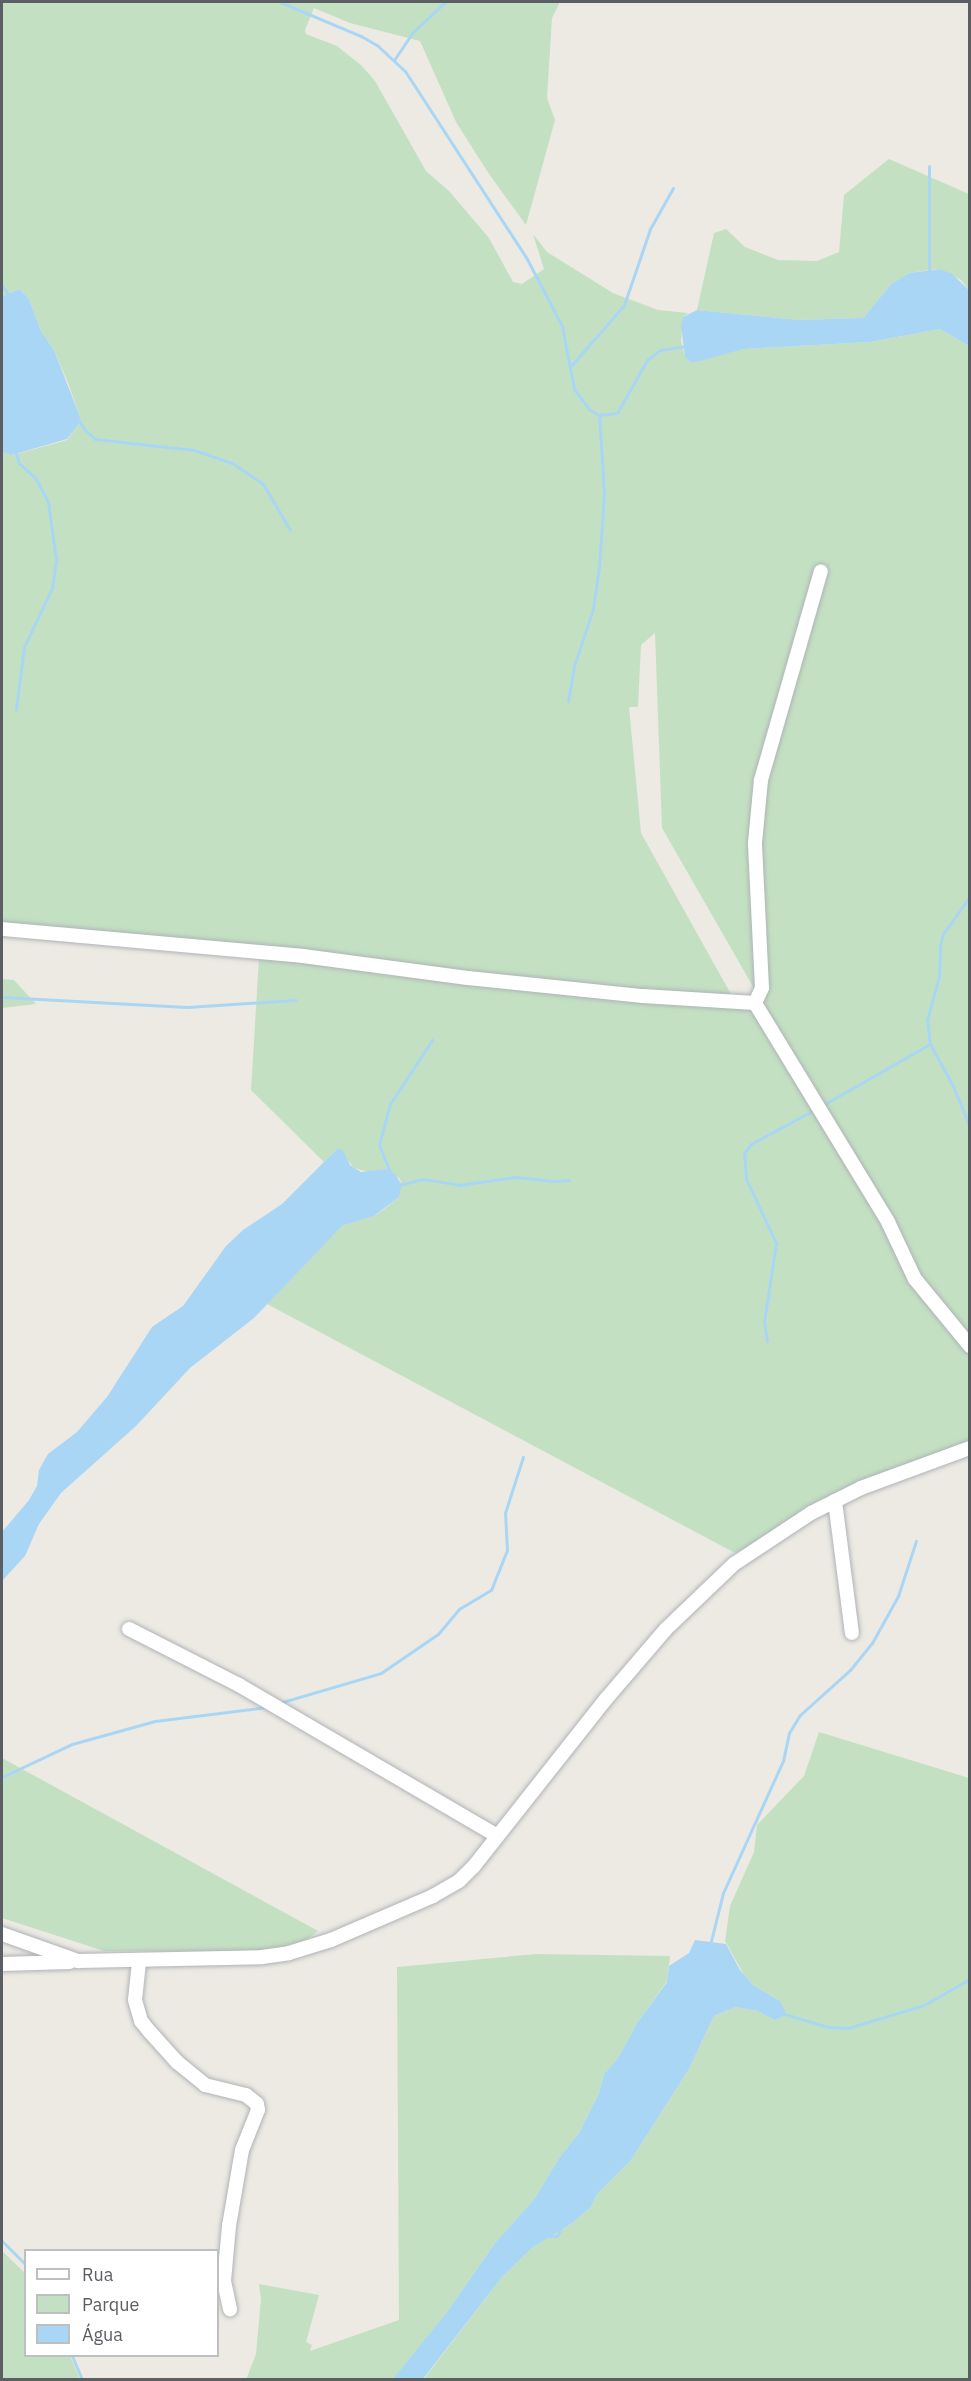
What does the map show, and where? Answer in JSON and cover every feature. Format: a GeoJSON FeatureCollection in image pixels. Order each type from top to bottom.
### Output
{"type":"FeatureCollection","features":[{"type":"Feature","properties":{"kind":"street"},"geometry":{"type":"LineString","coordinates":[[755,1003],[762,988],[755,843],[756,812],[771,740],[821,572]]}},
{"type":"Feature","properties":{"kind":"street"},"geometry":{"type":"LineString","coordinates":[[2,929],[303,956],[468,978],[643,996],[755,1003]]}},
{"type":"Feature","properties":{"kind":"street"},"geometry":{"type":"LineString","coordinates":[[755,1003],[888,1222],[915,1279],[969,1346]]}},
{"type":"Feature","properties":{"kind":"street"},"geometry":{"type":"LineString","coordinates":[[2,1964],[78,1961],[139,1962],[262,1957],[289,1953],[331,1940],[448,1888],[474,1866],[666,1629],[740,1559],[811,1513],[835,1501],[876,1482],[969,1448]]}},
{"type":"Feature","properties":{"kind":"street"},"geometry":{"type":"LineString","coordinates":[[835,1501],[852,1633]]}},
{"type":"Feature","properties":{"kind":"street"},"geometry":{"type":"LineString","coordinates":[[129,1629],[239,1685],[497,1836]]}},
{"type":"Feature","properties":{"kind":"street"},"geometry":{"type":"LineString","coordinates":[[2,1934],[78,1961]]}},
{"type":"Feature","properties":{"kind":"street"},"geometry":{"type":"LineString","coordinates":[[139,1962],[135,2000],[141,2021],[150,2032],[177,2062],[204,2085],[246,2095],[257,2104],[258,2110],[242,2150],[229,2226],[224,2275],[230,2309]]}},
{"type":"Feature","properties":{"kind":"green space"},"geometry":{"type":"Polygon","coordinates":[[[2,2],[560,2],[552,18],[547,98],[555,120],[526,225],[489,174],[456,122],[420,41],[350,23],[314,8],[305,30],[306,34],[337,46],[362,66],[375,81],[426,171],[449,191],[489,238],[513,282],[522,284],[544,269],[533,234],[547,252],[613,293],[658,310],[688,313],[683,317],[681,341],[685,356],[690,362],[744,349],[870,342],[940,329],[969,346],[969,1446],[893,1473],[735,1553],[267,1304],[343,1224],[374,1216],[399,1197],[402,1185],[400,1179],[387,1169],[369,1172],[354,1168],[338,1148],[324,1162],[251,1090],[259,958],[2,936],[2,452],[13,455],[67,440],[79,424],[80,417],[54,350],[41,331],[29,299],[20,289],[2,296],[2,2]],[[655,633],[641,645],[638,707],[629,707],[641,833],[732,996],[759,997],[662,828],[655,633]]]}},
{"type":"Feature","properties":{"kind":"green space"},"geometry":{"type":"Polygon","coordinates":[[[889,159],[969,194],[969,290],[961,280],[940,269],[909,273],[891,284],[864,317],[859,318],[799,320],[697,310],[714,233],[726,229],[745,247],[778,260],[817,261],[839,252],[844,195],[889,159]]]}},
{"type":"Feature","properties":{"kind":"green space"},"geometry":{"type":"Polygon","coordinates":[[[2,979],[14,980],[36,1004],[2,1008],[2,979]]]}},
{"type":"Feature","properties":{"kind":"green space"},"geometry":{"type":"Polygon","coordinates":[[[819,1732],[969,1778],[969,2379],[423,2380],[502,2277],[533,2247],[571,2224],[591,2207],[597,2194],[631,2160],[689,2069],[714,2016],[736,2007],[758,2011],[774,2020],[780,2001],[753,1985],[744,1975],[725,1941],[730,1906],[754,1852],[757,1825],[804,1776],[819,1732]]]}},
{"type":"Feature","properties":{"kind":"green space"},"geometry":{"type":"Polygon","coordinates":[[[2,1758],[318,1931],[306,1940],[265,1952],[104,1951],[2,1918],[2,1758]]]}},
{"type":"Feature","properties":{"kind":"green space"},"geometry":{"type":"Polygon","coordinates":[[[536,1954],[670,1956],[667,1981],[637,2023],[618,2058],[604,2074],[599,2093],[579,2133],[559,2158],[535,2198],[495,2243],[447,2312],[393,2380],[246,2380],[256,2354],[261,2299],[259,2284],[319,2295],[306,2342],[312,2345],[310,2351],[399,2320],[397,1967],[536,1954]]]}},
{"type":"Feature","properties":{"kind":"green space"},"geometry":{"type":"Polygon","coordinates":[[[2,2251],[24,2272],[24,2357],[70,2357],[80,2379],[2,2379],[2,2251]]]}},
{"type":"Feature","properties":{"kind":"water"},"geometry":{"type":"Polygon","coordinates":[[[940,269],[952,274],[969,290],[969,346],[940,329],[870,342],[744,349],[696,362],[690,362],[685,357],[681,326],[683,317],[697,310],[799,320],[859,318],[864,317],[891,284],[909,273],[940,269]]]}},
{"type":"Feature","properties":{"kind":"water"},"geometry":{"type":"Polygon","coordinates":[[[20,289],[29,299],[41,331],[54,350],[80,417],[79,424],[67,439],[12,455],[2,452],[2,296],[20,289]]]}},
{"type":"Feature","properties":{"kind":"water"},"geometry":{"type":"Polygon","coordinates":[[[338,1148],[344,1152],[350,1165],[361,1172],[387,1169],[395,1174],[402,1185],[399,1197],[374,1216],[343,1225],[254,1318],[190,1368],[136,1426],[61,1493],[39,1524],[25,1556],[2,1581],[2,1532],[29,1500],[37,1486],[39,1470],[48,1454],[77,1432],[107,1397],[152,1327],[183,1306],[226,1246],[243,1230],[282,1204],[338,1148]]]}},
{"type":"Feature","properties":{"kind":"water"},"geometry":{"type":"Polygon","coordinates":[[[695,1940],[726,1944],[740,1970],[753,1985],[780,2001],[785,2011],[784,2016],[774,2020],[758,2011],[736,2007],[714,2016],[689,2069],[631,2160],[597,2194],[591,2207],[571,2224],[533,2247],[502,2277],[423,2379],[393,2379],[447,2312],[495,2243],[535,2198],[559,2158],[579,2133],[599,2093],[604,2074],[618,2058],[637,2023],[667,1982],[669,1966],[689,1953],[695,1940]]]}},
{"type":"Feature","properties":{"kind":"waterway"},"geometry":{"type":"LineString","coordinates":[[280,2],[361,36],[378,46],[405,71],[527,259],[562,326],[574,389],[590,410],[599,415],[617,413],[647,360],[660,350],[686,346]]}},
{"type":"Feature","properties":{"kind":"waterway"},"geometry":{"type":"LineString","coordinates":[[394,60],[412,33],[445,2]]}},
{"type":"Feature","properties":{"kind":"waterway"},"geometry":{"type":"LineString","coordinates":[[929,166],[929,272]]}},
{"type":"Feature","properties":{"kind":"waterway"},"geometry":{"type":"LineString","coordinates":[[570,367],[624,305],[650,229],[673,188]]}},
{"type":"Feature","properties":{"kind":"waterway"},"geometry":{"type":"LineString","coordinates":[[2,285],[9,296]]}},
{"type":"Feature","properties":{"kind":"waterway"},"geometry":{"type":"LineString","coordinates":[[568,701],[575,663],[593,609],[599,567],[604,494],[599,415]]}},
{"type":"Feature","properties":{"kind":"waterway"},"geometry":{"type":"LineString","coordinates":[[78,419],[84,429],[95,439],[194,450],[232,463],[263,484],[290,530]]}},
{"type":"Feature","properties":{"kind":"waterway"},"geometry":{"type":"LineString","coordinates":[[15,451],[19,463],[36,479],[48,502],[56,560],[52,588],[24,647],[16,709]]}},
{"type":"Feature","properties":{"kind":"waterway"},"geometry":{"type":"LineString","coordinates":[[970,896],[943,934],[940,946],[939,976],[927,1020],[930,1044],[952,1084],[970,1127]]}},
{"type":"Feature","properties":{"kind":"waterway"},"geometry":{"type":"LineString","coordinates":[[2,997],[187,1007],[296,1000]]}},
{"type":"Feature","properties":{"kind":"waterway"},"geometry":{"type":"LineString","coordinates":[[390,1172],[379,1145],[390,1104],[432,1040]]}},
{"type":"Feature","properties":{"kind":"waterway"},"geometry":{"type":"LineString","coordinates":[[823,1105],[930,1044]]}},
{"type":"Feature","properties":{"kind":"waterway"},"geometry":{"type":"LineString","coordinates":[[767,1341],[764,1322],[776,1243],[746,1179],[744,1153],[751,1144],[814,1110]]}},
{"type":"Feature","properties":{"kind":"waterway"},"geometry":{"type":"LineString","coordinates":[[399,1185],[423,1179],[459,1185],[515,1177],[569,1180]]}},
{"type":"Feature","properties":{"kind":"waterway"},"geometry":{"type":"LineString","coordinates":[[279,1703],[381,1673],[438,1634],[459,1609],[491,1590],[507,1550],[505,1513],[523,1457]]}},
{"type":"Feature","properties":{"kind":"waterway"},"geometry":{"type":"LineString","coordinates":[[710,1945],[723,1893],[783,1761],[789,1733],[800,1715],[850,1670],[872,1643],[898,1596],[916,1541]]}},
{"type":"Feature","properties":{"kind":"waterway"},"geometry":{"type":"LineString","coordinates":[[2,1777],[72,1744],[155,1721],[267,1707]]}},
{"type":"Feature","properties":{"kind":"waterway"},"geometry":{"type":"LineString","coordinates":[[781,2013],[828,2027],[848,2028],[924,2005],[968,1980]]}},
{"type":"Feature","properties":{"kind":"waterway"},"geometry":{"type":"LineString","coordinates":[[548,2236],[557,2236],[561,2228]]}},
{"type":"Feature","properties":{"kind":"waterway"},"geometry":{"type":"LineString","coordinates":[[2,2241],[24,2263]]}},
{"type":"Feature","properties":{"kind":"waterway"},"geometry":{"type":"LineString","coordinates":[[72,2357],[82,2380]]}}]}
